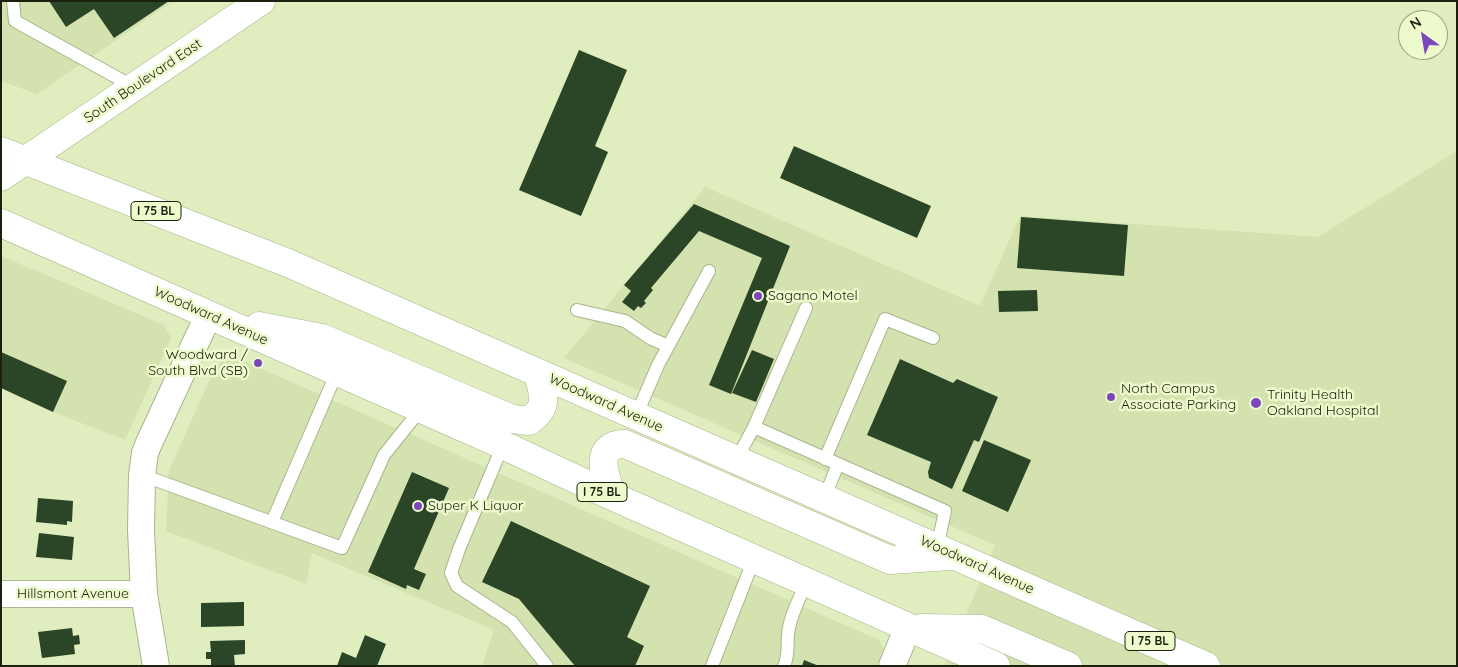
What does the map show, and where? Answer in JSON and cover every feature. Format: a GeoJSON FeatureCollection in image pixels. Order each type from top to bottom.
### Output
{"type":"FeatureCollection","features":[{"type":"Feature","properties":{"kind":"main road","name":"South Boulevard East"},"geometry":{"type":"LineString","coordinates":[[1,176],[13,156],[134,87],[261,1]]}},
{"type":"Feature","properties":{"kind":"main road","name":"Woodward Avenue"},"geometry":{"type":"LineString","coordinates":[[13,156],[288,263],[1206,666]]}},
{"type":"Feature","properties":{"kind":"main road","name":"Woodward Avenue"},"geometry":{"type":"LineString","coordinates":[[1,223],[996,666]]}},
{"type":"Feature","properties":{"kind":"main road"},"geometry":{"type":"LineString","coordinates":[[208,316],[322,338],[512,419],[529,421],[539,414],[544,401],[538,373]]}},
{"type":"Feature","properties":{"kind":"main road"},"geometry":{"type":"LineString","coordinates":[[612,496],[603,471],[603,462],[609,449],[616,444],[626,444],[890,560],[946,552]]}},
{"type":"Feature","properties":{"kind":"main road"},"geometry":{"type":"LineString","coordinates":[[908,627],[982,629],[1068,666]]}},
{"type":"Feature","properties":{"kind":"street"},"geometry":{"type":"LineString","coordinates":[[156,666],[144,594],[141,530],[142,475],[149,443],[208,316]]}},
{"type":"Feature","properties":{"kind":"street","name":"Hillsmont Avenue"},"geometry":{"type":"LineString","coordinates":[[1,594],[144,594]]}},
{"type":"Feature","properties":{"kind":"street"},"geometry":{"type":"LineString","coordinates":[[892,666],[908,627]]}},
{"type":"Feature","properties":{"kind":"lane"},"geometry":{"type":"LineString","coordinates":[[13,1],[15,21],[134,87]]}},
{"type":"Feature","properties":{"kind":"lane"},"geometry":{"type":"LineString","coordinates":[[636,416],[668,346],[709,270]]}},
{"type":"Feature","properties":{"kind":"lane"},"geometry":{"type":"LineString","coordinates":[[736,460],[754,427],[806,308]]}},
{"type":"Feature","properties":{"kind":"lane"},"geometry":{"type":"LineString","coordinates":[[577,310],[625,321],[650,338],[668,346]]}},
{"type":"Feature","properties":{"kind":"lane"},"geometry":{"type":"LineString","coordinates":[[825,458],[885,319],[933,338]]}},
{"type":"Feature","properties":{"kind":"lane"},"geometry":{"type":"LineString","coordinates":[[272,522],[338,372]]}},
{"type":"Feature","properties":{"kind":"lane"},"geometry":{"type":"LineString","coordinates":[[142,475],[342,548],[384,455],[421,409]]}},
{"type":"Feature","properties":{"kind":"lane"},"geometry":{"type":"LineString","coordinates":[[754,427],[945,511],[946,552]]}},
{"type":"Feature","properties":{"kind":"lane"},"geometry":{"type":"LineString","coordinates":[[503,445],[459,549],[451,574],[457,586],[512,622],[547,666]]}},
{"type":"Feature","properties":{"kind":"lane"},"geometry":{"type":"LineString","coordinates":[[824,499],[838,464]]}},
{"type":"Feature","properties":{"kind":"lane"},"geometry":{"type":"LineString","coordinates":[[712,666],[754,559]]}},
{"type":"Feature","properties":{"kind":"lane"},"geometry":{"type":"LineString","coordinates":[[784,666],[787,660],[788,634],[792,618],[806,582]]}},
{"type":"Feature","properties":{"kind":"shaded area"},"geometry":{"type":"Polygon","coordinates":[[[1,1],[173,1],[37,94],[1,81],[1,1]]]}},
{"type":"Feature","properties":{"kind":"shaded area","name":"Trinity Health Oakland Hospital"},"geometry":{"type":"Polygon","coordinates":[[[1457,151],[1457,666],[945,666],[995,545],[564,358],[705,187],[980,306],[1020,216],[1318,237],[1457,151]]]}},
{"type":"Feature","properties":{"kind":"shaded area"},"geometry":{"type":"Polygon","coordinates":[[[1,256],[164,325],[171,338],[125,440],[53,412],[1,388],[1,256]]]}},
{"type":"Feature","properties":{"kind":"shaded area"},"geometry":{"type":"Polygon","coordinates":[[[239,359],[879,640],[885,651],[878,666],[482,666],[494,630],[312,553],[306,584],[166,531],[169,471],[210,379],[221,361],[239,359]]]}},
{"type":"Feature","properties":{"kind":"building"},"geometry":{"type":"Polygon","coordinates":[[[49,1],[169,1],[114,38],[94,9],[66,27],[49,1]]]}},
{"type":"Feature","properties":{"kind":"building"},"geometry":{"type":"Polygon","coordinates":[[[579,50],[627,70],[595,146],[608,152],[581,216],[519,190],[579,50]]]}},
{"type":"Feature","properties":{"kind":"building"},"geometry":{"type":"Polygon","coordinates":[[[794,146],[931,206],[917,238],[780,178],[794,146]]]}},
{"type":"Feature","properties":{"kind":"building","name":"Sagano Motel"},"geometry":{"type":"Polygon","coordinates":[[[694,204],[790,246],[731,394],[709,385],[762,258],[699,231],[651,288],[653,290],[641,308],[638,306],[634,311],[622,302],[631,291],[624,285],[694,204]]]}},
{"type":"Feature","properties":{"kind":"building"},"geometry":{"type":"Polygon","coordinates":[[[1021,217],[1128,225],[1124,276],[1017,268],[1021,217]]]}},
{"type":"Feature","properties":{"kind":"building"},"geometry":{"type":"Polygon","coordinates":[[[1037,290],[1038,311],[999,312],[998,291],[1037,290]]]}},
{"type":"Feature","properties":{"kind":"building"},"geometry":{"type":"Polygon","coordinates":[[[752,350],[774,359],[756,402],[732,393],[752,350]]]}},
{"type":"Feature","properties":{"kind":"building"},"geometry":{"type":"Polygon","coordinates":[[[1,352],[67,381],[53,412],[1,388],[1,352]]]}},
{"type":"Feature","properties":{"kind":"building"},"geometry":{"type":"Polygon","coordinates":[[[900,359],[953,383],[957,379],[998,397],[979,442],[974,440],[952,489],[929,478],[928,472],[931,462],[867,435],[900,359]]]}},
{"type":"Feature","properties":{"kind":"building"},"geometry":{"type":"Polygon","coordinates":[[[984,440],[1031,460],[1008,512],[962,491],[984,440]]]}},
{"type":"Feature","properties":{"kind":"building"},"geometry":{"type":"Polygon","coordinates":[[[412,472],[449,488],[414,569],[426,574],[419,590],[407,585],[406,589],[368,572],[412,472]]]}},
{"type":"Feature","properties":{"kind":"building"},"geometry":{"type":"Polygon","coordinates":[[[38,498],[73,501],[72,522],[67,521],[67,525],[36,522],[38,498]]]}},
{"type":"Feature","properties":{"kind":"building"},"geometry":{"type":"Polygon","coordinates":[[[511,521],[650,586],[627,637],[644,646],[635,666],[575,666],[519,599],[482,582],[511,521]]]}},
{"type":"Feature","properties":{"kind":"building"},"geometry":{"type":"Polygon","coordinates":[[[39,533],[74,537],[72,560],[36,557],[39,533]]]}},
{"type":"Feature","properties":{"kind":"building"},"geometry":{"type":"Polygon","coordinates":[[[244,602],[244,626],[201,627],[201,603],[244,602]]]}},
{"type":"Feature","properties":{"kind":"building"},"geometry":{"type":"Polygon","coordinates":[[[72,628],[73,636],[79,635],[80,644],[74,645],[75,654],[42,658],[38,632],[72,628]]]}},
{"type":"Feature","properties":{"kind":"building"},"geometry":{"type":"Polygon","coordinates":[[[365,635],[386,644],[377,666],[337,666],[342,652],[356,658],[365,635]]]}},
{"type":"Feature","properties":{"kind":"building"},"geometry":{"type":"Polygon","coordinates":[[[245,640],[245,654],[234,655],[235,666],[211,666],[211,659],[206,659],[206,652],[211,652],[210,641],[245,640]]]}},
{"type":"Feature","properties":{"kind":"building"},"geometry":{"type":"Polygon","coordinates":[[[804,660],[819,666],[802,666],[804,660]]]}},
{"type":"Feature","properties":{"kind":"place","name":"Sagano Motel"},"geometry":{"type":"Point","coordinates":[758,296]}},
{"type":"Feature","properties":{"kind":"place","name":"Woodward / South Blvd (SB)"},"geometry":{"type":"Point","coordinates":[258,363]}},
{"type":"Feature","properties":{"kind":"place","name":"North Campus Associate Parking"},"geometry":{"type":"Point","coordinates":[1111,397]}},
{"type":"Feature","properties":{"kind":"place","name":"Trinity Health Oakland Hospital"},"geometry":{"type":"Point","coordinates":[1256,403]}},
{"type":"Feature","properties":{"kind":"place","name":"Super K Liquor"},"geometry":{"type":"Point","coordinates":[418,506]}}]}
